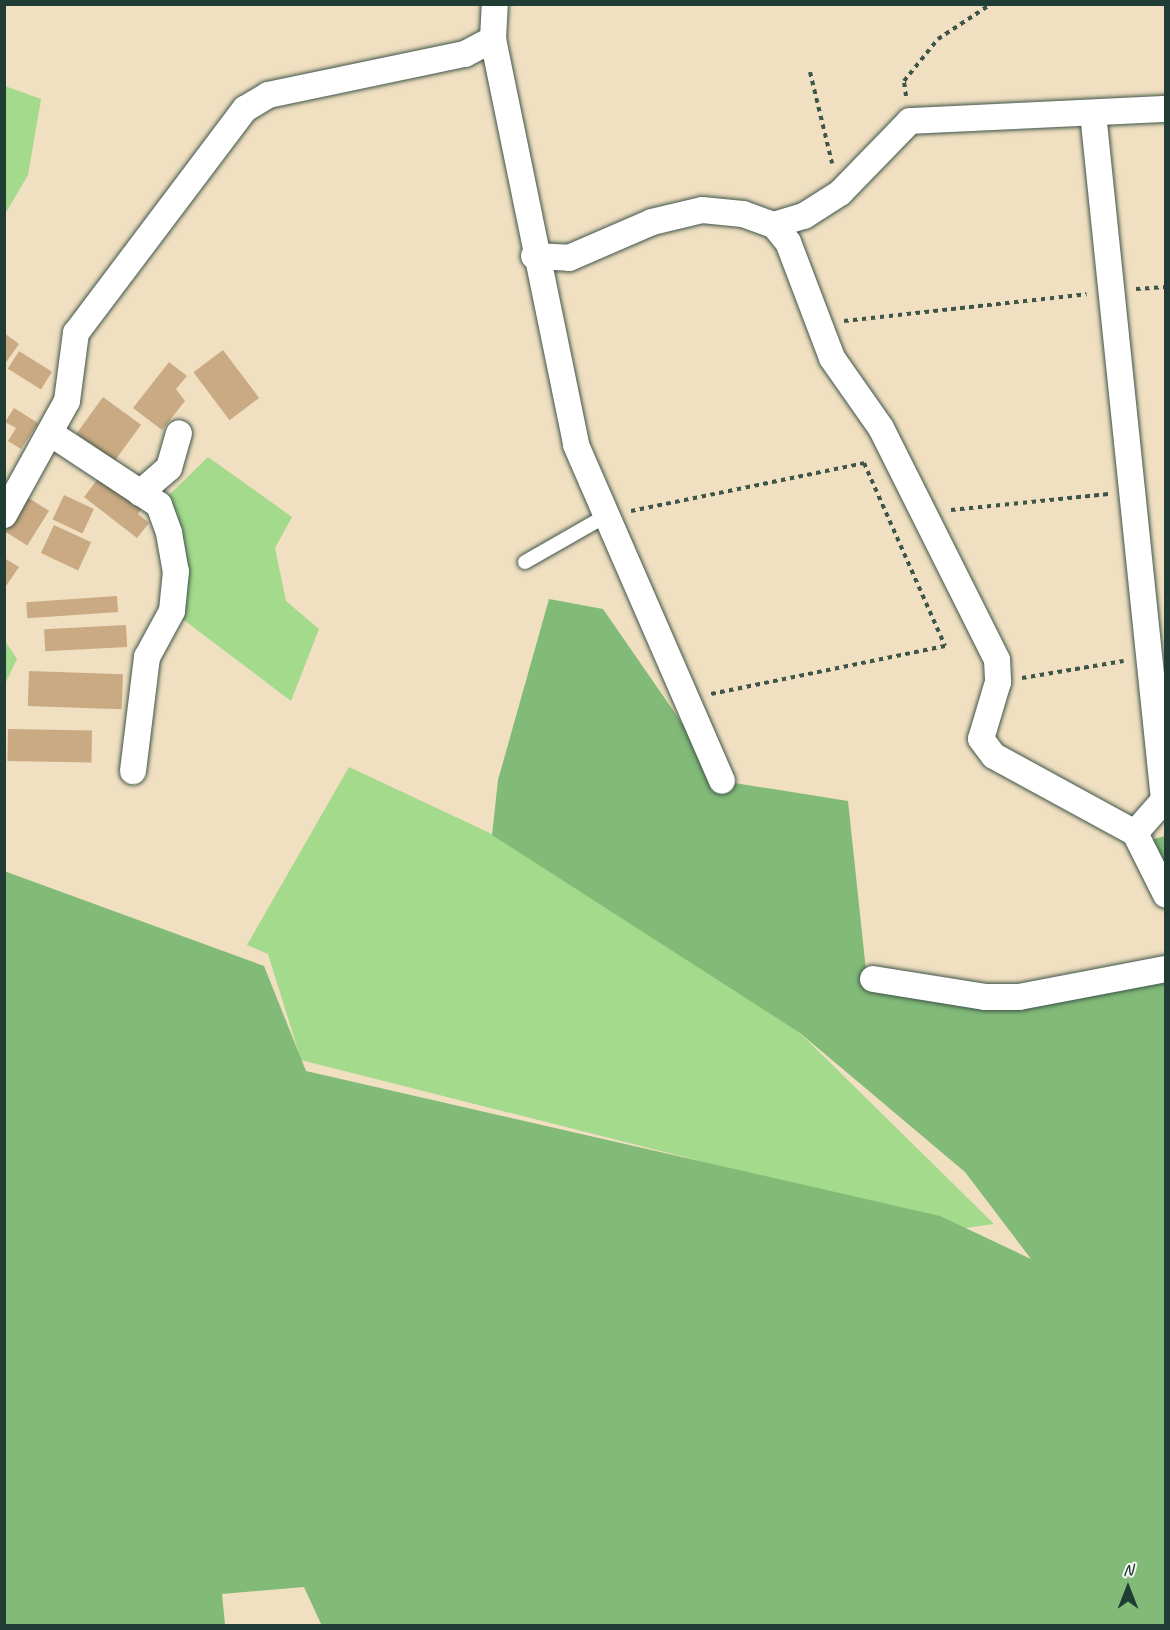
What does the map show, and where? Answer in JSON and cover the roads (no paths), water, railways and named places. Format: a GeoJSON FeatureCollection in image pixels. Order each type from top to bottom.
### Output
{"type":"FeatureCollection","features":[{"type":"Feature","properties":{"kind":"street"},"geometry":{"type":"LineString","coordinates":[[495,4],[493,39],[534,256],[576,445],[604,517],[722,781]]}},
{"type":"Feature","properties":{"kind":"street"},"geometry":{"type":"LineString","coordinates":[[4,515],[53,435],[67,401],[76,333],[245,109],[268,95],[465,54],[493,39]]}},
{"type":"Feature","properties":{"kind":"street"},"geometry":{"type":"LineString","coordinates":[[774,225],[804,216],[840,193],[910,121],[1166,110]]}},
{"type":"Feature","properties":{"kind":"street"},"geometry":{"type":"LineString","coordinates":[[1093,113],[1130,492],[1164,800],[1136,833]]}},
{"type":"Feature","properties":{"kind":"street"},"geometry":{"type":"LineString","coordinates":[[534,256],[569,258],[652,222],[702,210],[743,214],[774,225],[788,242],[832,358],[881,429],[997,660],[998,682],[981,739],[994,756],[1136,833],[1166,895]]}},
{"type":"Feature","properties":{"kind":"street"},"geometry":{"type":"LineString","coordinates":[[140,493],[169,468],[179,434]]}},
{"type":"Feature","properties":{"kind":"street"},"geometry":{"type":"LineString","coordinates":[[53,435],[159,505],[176,571],[172,611],[147,657],[133,771]]}},
{"type":"Feature","properties":{"kind":"street"},"geometry":{"type":"LineString","coordinates":[[873,979],[985,997],[1019,997],[1166,969]]}},
{"type":"Feature","properties":{"kind":"lane"},"geometry":{"type":"LineString","coordinates":[[525,562],[604,517]]}}]}
